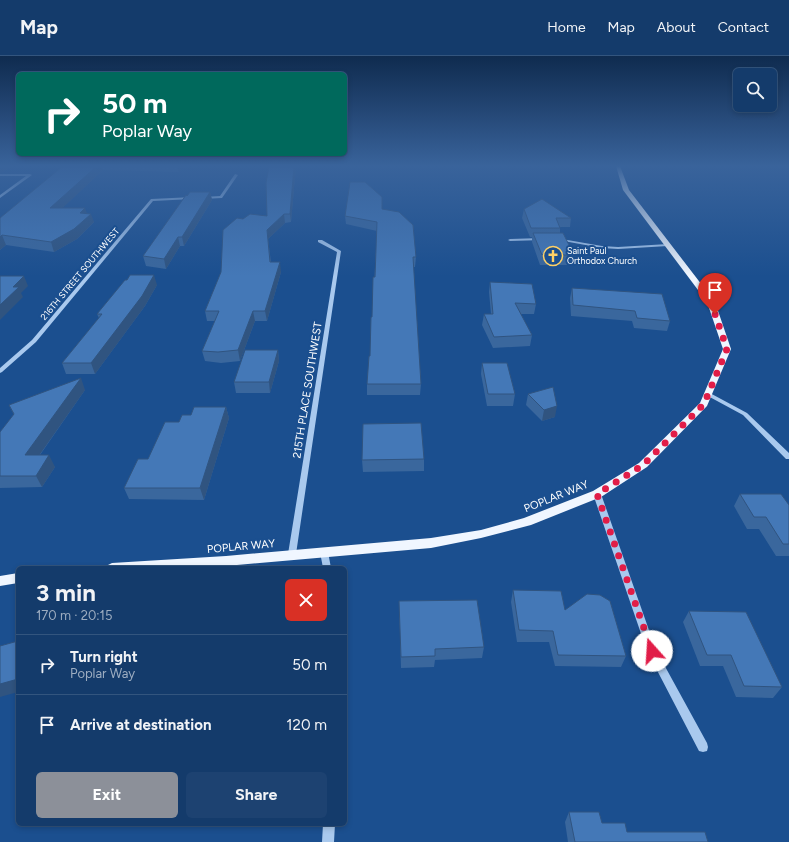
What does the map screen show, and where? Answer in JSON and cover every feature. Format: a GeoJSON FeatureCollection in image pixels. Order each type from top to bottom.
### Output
{"type":"FeatureCollection","features":[{"type":"Feature","properties":{"kind":"main road","name":"POPLAR WAY"},"geometry":{"type":"LineString","coordinates":[[145,566],[226,561],[292,554],[431,543],[481,534],[527,522],[597,494],[643,465],[704,404],[727,349],[711,302],[636,203]]}},
{"type":"Feature","properties":{"kind":"main road"},"geometry":{"type":"LineString","coordinates":[[0,581],[16,578]]}},
{"type":"Feature","properties":{"kind":"street","name":"216TH STREET SOUTHWEST"},"geometry":{"type":"LineString","coordinates":[[0,371],[34,341],[150,203]]}},
{"type":"Feature","properties":{"kind":"street"},"geometry":{"type":"LineString","coordinates":[[510,240],[558,239],[602,247],[618,248],[668,245]]}},
{"type":"Feature","properties":{"kind":"street","name":"215TH PLACE SOUTHWEST"},"geometry":{"type":"LineString","coordinates":[[292,554],[339,251],[320,241]]}},
{"type":"Feature","properties":{"kind":"street"},"geometry":{"type":"LineString","coordinates":[[708,394],[745,414],[789,458]]}},
{"type":"Feature","properties":{"kind":"street"},"geometry":{"type":"LineString","coordinates":[[597,494],[652,651],[703,748]]}},
{"type":"Feature","properties":{"kind":"street"},"geometry":{"type":"LineString","coordinates":[[324,552],[327,566]]}},
{"type":"Feature","properties":{"kind":"street"},"geometry":{"type":"LineString","coordinates":[[328,842],[329,826]]}},
{"type":"Feature","properties":{"kind":"building"},"geometry":{"type":"Polygon","coordinates":[[[19,203],[56,203],[50,208],[85,208],[80,213],[91,214],[74,229],[51,242],[2,235],[0,237],[0,218],[19,203]]]}},
{"type":"Feature","properties":{"kind":"building"},"geometry":{"type":"Polygon","coordinates":[[[181,203],[203,203],[182,237],[178,237],[164,259],[143,256],[181,203]]]}},
{"type":"Feature","properties":{"kind":"building"},"geometry":{"type":"Polygon","coordinates":[[[267,203],[291,203],[290,214],[284,214],[267,230],[270,262],[280,262],[265,311],[253,311],[238,350],[218,352],[202,351],[219,311],[205,311],[221,272],[223,230],[237,218],[243,219],[250,214],[267,216],[267,203]]]}},
{"type":"Feature","properties":{"kind":"building"},"geometry":{"type":"Polygon","coordinates":[[[347,203],[382,203],[382,209],[399,212],[413,225],[416,257],[413,257],[421,384],[367,384],[370,356],[373,277],[375,277],[377,222],[345,216],[347,203]]]}},
{"type":"Feature","properties":{"kind":"building"},"geometry":{"type":"Polygon","coordinates":[[[535,203],[548,203],[571,218],[556,218],[560,228],[531,228],[524,209],[535,203]]]}},
{"type":"Feature","properties":{"kind":"building"},"geometry":{"type":"Polygon","coordinates":[[[533,233],[563,233],[574,255],[542,255],[533,233]]]}},
{"type":"Feature","properties":{"kind":"building"},"geometry":{"type":"Polygon","coordinates":[[[130,275],[154,275],[142,296],[91,363],[62,363],[102,314],[97,314],[130,275]]]}},
{"type":"Feature","properties":{"kind":"building"},"geometry":{"type":"Polygon","coordinates":[[[0,276],[24,276],[13,287],[19,287],[0,305],[0,276]]]}},
{"type":"Feature","properties":{"kind":"building"},"geometry":{"type":"Polygon","coordinates":[[[490,282],[532,284],[536,304],[515,303],[532,335],[494,337],[484,314],[493,314],[490,282]]]}},
{"type":"Feature","properties":{"kind":"building"},"geometry":{"type":"Polygon","coordinates":[[[572,288],[662,294],[670,321],[637,318],[635,311],[573,305],[572,288]]]}},
{"type":"Feature","properties":{"kind":"building"},"geometry":{"type":"Polygon","coordinates":[[[245,350],[278,350],[269,382],[234,382],[245,350]]]}},
{"type":"Feature","properties":{"kind":"building"},"geometry":{"type":"Polygon","coordinates":[[[482,363],[507,363],[515,394],[488,394],[482,363]]]}},
{"type":"Feature","properties":{"kind":"building"},"geometry":{"type":"Polygon","coordinates":[[[81,378],[25,455],[49,455],[36,476],[0,476],[0,432],[14,414],[9,405],[81,378]]]}},
{"type":"Feature","properties":{"kind":"building"},"geometry":{"type":"Polygon","coordinates":[[[553,387],[557,406],[544,410],[528,394],[553,387]]]}},
{"type":"Feature","properties":{"kind":"building"},"geometry":{"type":"Polygon","coordinates":[[[194,407],[226,407],[200,488],[124,488],[138,459],[148,459],[165,422],[179,422],[182,415],[191,415],[194,407]]]}},
{"type":"Feature","properties":{"kind":"building"},"geometry":{"type":"Polygon","coordinates":[[[421,423],[424,459],[362,460],[363,424],[421,423]]]}},
{"type":"Feature","properties":{"kind":"building"},"geometry":{"type":"Polygon","coordinates":[[[740,494],[781,494],[789,505],[789,544],[783,544],[766,517],[754,517],[740,494]]]}},
{"type":"Feature","properties":{"kind":"building"},"geometry":{"type":"Polygon","coordinates":[[[513,590],[561,591],[565,610],[587,594],[600,595],[610,601],[626,656],[558,655],[553,631],[519,630],[513,590]]]}},
{"type":"Feature","properties":{"kind":"building"},"geometry":{"type":"Polygon","coordinates":[[[477,600],[484,647],[435,649],[435,656],[401,657],[399,601],[477,600]]]}},
{"type":"Feature","properties":{"kind":"building"},"geometry":{"type":"Polygon","coordinates":[[[689,611],[746,612],[782,687],[744,686],[731,655],[707,655],[689,611]]]}},
{"type":"Feature","properties":{"kind":"building"},"geometry":{"type":"Polygon","coordinates":[[[16,642],[16,680],[0,684],[0,646],[16,642]]]}},
{"type":"Feature","properties":{"kind":"building"},"geometry":{"type":"Polygon","coordinates":[[[569,812],[599,812],[602,823],[625,823],[627,832],[705,832],[708,842],[575,842],[569,812]]]}},
{"type":"Feature","properties":{"kind":"place","name":"Saint Paul Orthodox Church"},"geometry":{"type":"Point","coordinates":[553,256]}},
{"type":"Feature","properties":{"kind":"route"},"geometry":{"type":"LineString","coordinates":[[652,651],[597,494],[643,465],[704,404],[727,349],[715,314]]}}]}
